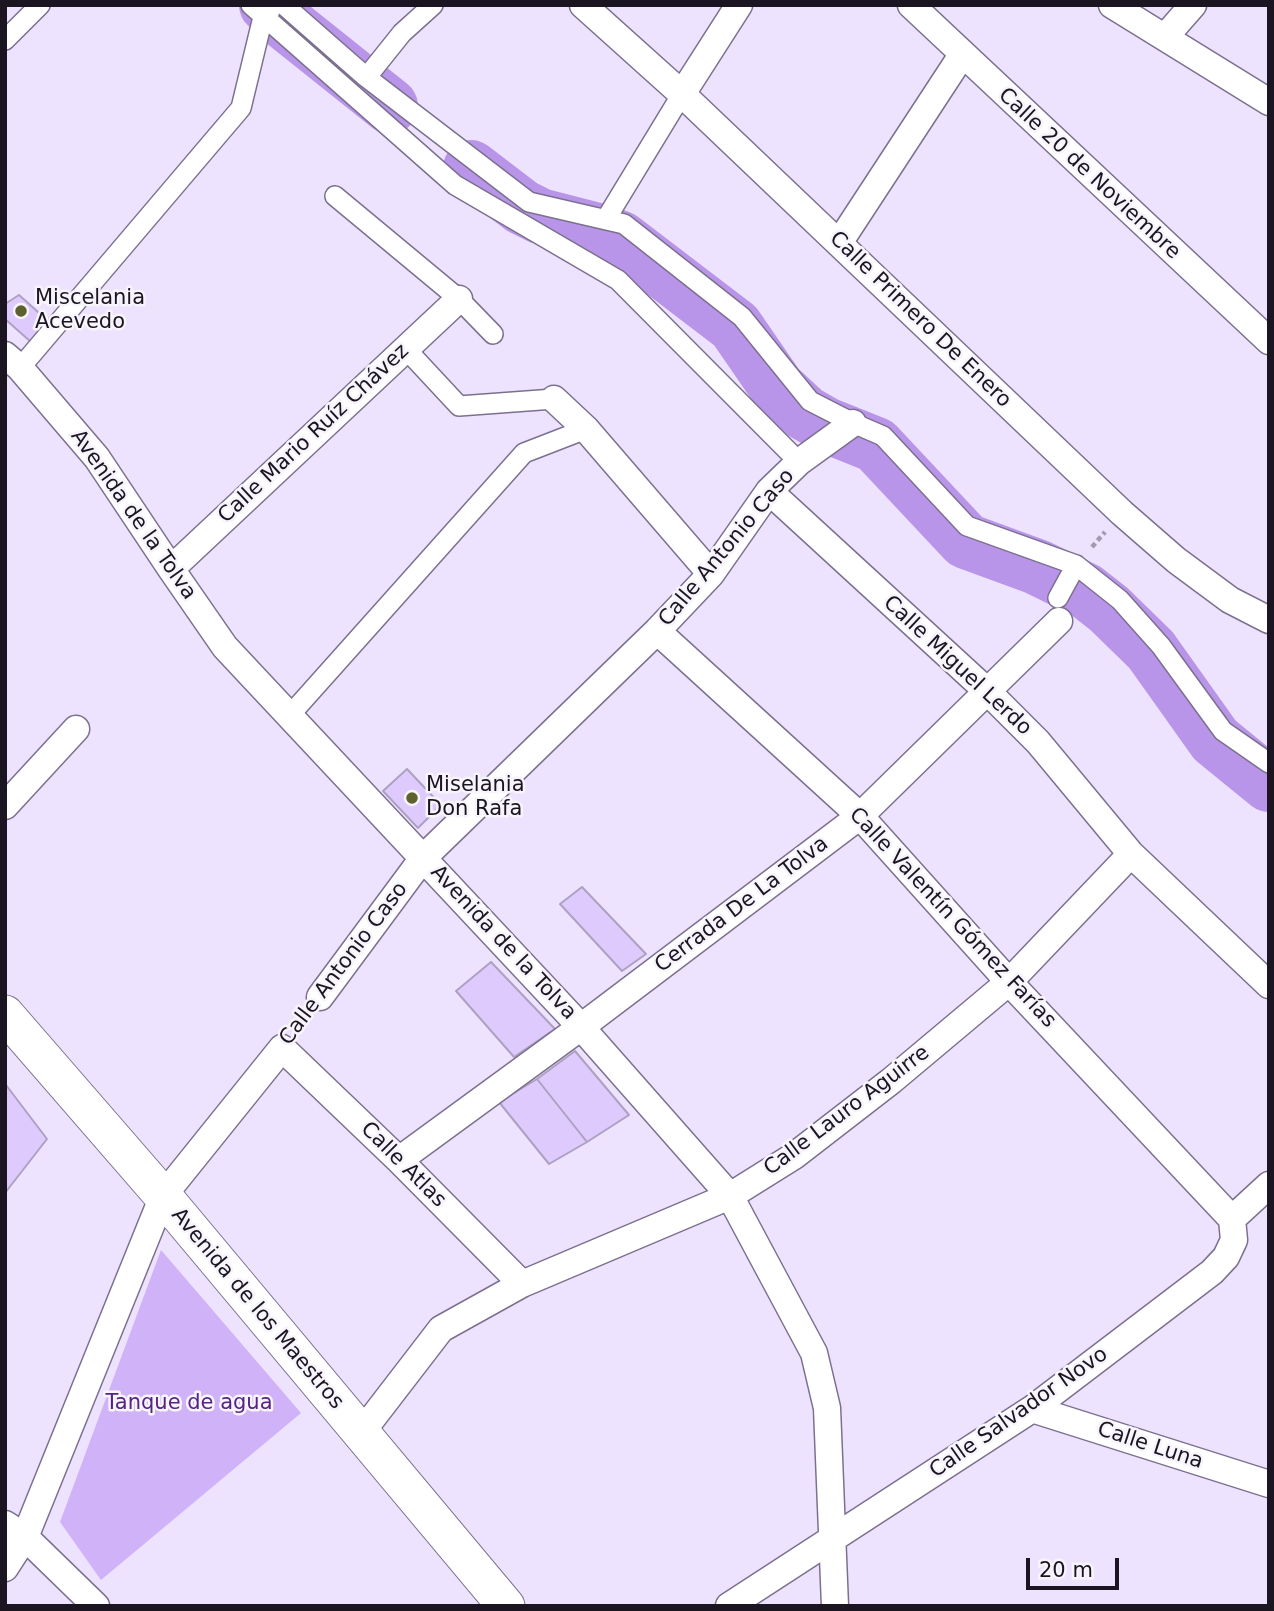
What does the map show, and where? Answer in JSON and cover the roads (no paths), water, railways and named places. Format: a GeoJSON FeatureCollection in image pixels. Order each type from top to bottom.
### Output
{"type":"FeatureCollection","features":[{"type":"Feature","properties":{"kind":"main road","name":"Avenida de los Maestros"},"geometry":{"type":"LineString","coordinates":[[5,1014],[163,1196],[506,1606]]}},
{"type":"Feature","properties":{"kind":"street"},"geometry":{"type":"LineString","coordinates":[[5,40],[40,5]]}},
{"type":"Feature","properties":{"kind":"street"},"geometry":{"type":"LineString","coordinates":[[284,5],[366,77],[530,202],[624,224],[742,317],[810,401],[883,436],[967,526],[1076,565],[1120,600],[1161,646],[1223,731],[1269,763]]}},
{"type":"Feature","properties":{"kind":"street"},"geometry":{"type":"LineString","coordinates":[[370,73],[402,33],[433,5]]}},
{"type":"Feature","properties":{"kind":"street","name":"Calle Primero De Enero"},"geometry":{"type":"LineString","coordinates":[[583,5],[682,94],[1122,513],[1176,561],[1230,600],[1269,620]]}},
{"type":"Feature","properties":{"kind":"street"},"geometry":{"type":"LineString","coordinates":[[606,219],[739,5]]}},
{"type":"Feature","properties":{"kind":"street","name":"Calle 20 de Noviembre"},"geometry":{"type":"LineString","coordinates":[[911,5],[1269,341]]}},
{"type":"Feature","properties":{"kind":"street"},"geometry":{"type":"LineString","coordinates":[[1112,5],[1269,102]]}},
{"type":"Feature","properties":{"kind":"street"},"geometry":{"type":"LineString","coordinates":[[1165,37],[1193,5]]}},
{"type":"Feature","properties":{"kind":"street"},"geometry":{"type":"LineString","coordinates":[[10,369],[241,108],[264,9],[455,185],[618,280],[809,455]]}},
{"type":"Feature","properties":{"kind":"street"},"geometry":{"type":"LineString","coordinates":[[839,243],[962,55]]}},
{"type":"Feature","properties":{"kind":"street"},"geometry":{"type":"LineString","coordinates":[[335,196],[458,299],[493,334]]}},
{"type":"Feature","properties":{"kind":"street","name":"Calle Mario Ruíz Chávez"},"geometry":{"type":"LineString","coordinates":[[171,569],[458,299]]}},
{"type":"Feature","properties":{"kind":"street"},"geometry":{"type":"LineString","coordinates":[[405,348],[459,406],[554,399],[586,429],[711,574]]}},
{"type":"Feature","properties":{"kind":"street","name":"Avenida de la Tolva"},"geometry":{"type":"LineString","coordinates":[[10,369],[97,457],[225,647],[581,1027],[730,1196],[814,1353],[827,1408],[835,1606]]}},
{"type":"Feature","properties":{"kind":"street","name":"Calle Antonio Caso"},"geometry":{"type":"LineString","coordinates":[[320,997],[423,858],[657,631],[711,574],[769,491],[809,455],[853,423]]}},
{"type":"Feature","properties":{"kind":"street"},"geometry":{"type":"LineString","coordinates":[[290,715],[524,453],[586,429]]}},
{"type":"Feature","properties":{"kind":"street","name":"Calle Miguel Lerdo"},"geometry":{"type":"LineString","coordinates":[[769,491],[988,691],[1038,742],[1131,854],[1269,985]]}},
{"type":"Feature","properties":{"kind":"street","name":"Cerrada De La Tolva"},"geometry":{"type":"LineString","coordinates":[[399,1160],[581,1027],[860,816],[988,691],[1059,609],[1076,565]]}},
{"type":"Feature","properties":{"kind":"street","name":"Calle Valentín Gómez Farías"},"geometry":{"type":"LineString","coordinates":[[657,631],[860,816],[1009,982],[1233,1219]]}},
{"type":"Feature","properties":{"kind":"street"},"geometry":{"type":"LineString","coordinates":[[5,806],[76,729]]}},
{"type":"Feature","properties":{"kind":"street","name":"Calle Lauro Aguirre"},"geometry":{"type":"LineString","coordinates":[[361,1433],[441,1329],[522,1284],[730,1196],[805,1147],[891,1081],[1009,982],[1131,854]]}},
{"type":"Feature","properties":{"kind":"street","name":"Calle Antonio Caso"},"geometry":{"type":"LineString","coordinates":[[5,1568],[15,1531],[163,1196],[282,1048]]}},
{"type":"Feature","properties":{"kind":"street","name":"Calle Atlas"},"geometry":{"type":"LineString","coordinates":[[282,1048],[399,1160],[522,1284]]}},
{"type":"Feature","properties":{"kind":"street"},"geometry":{"type":"LineString","coordinates":[[1233,1219],[1269,1185]]}},
{"type":"Feature","properties":{"kind":"street","name":"Calle Salvador Novo"},"geometry":{"type":"LineString","coordinates":[[729,1606],[1032,1409],[1212,1272],[1226,1258],[1234,1240],[1233,1219]]}},
{"type":"Feature","properties":{"kind":"street","name":"Calle Luna"},"geometry":{"type":"LineString","coordinates":[[1032,1409],[1269,1484]]}},
{"type":"Feature","properties":{"kind":"street"},"geometry":{"type":"LineString","coordinates":[[15,1531],[96,1606]]}},
{"type":"Feature","properties":{"kind":"waterway"},"geometry":{"type":"LineString","coordinates":[[267,5],[390,106]]}},
{"type":"Feature","properties":{"kind":"waterway"},"geometry":{"type":"LineString","coordinates":[[471,168],[522,207],[540,216],[621,239],[735,326],[777,387],[805,413],[826,425],[876,445],[966,541],[1037,567],[1086,591],[1109,609],[1151,650],[1215,740],[1269,784]]}},
{"type":"Feature","properties":{"kind":"place","name":"Miscelania Acevedo"},"geometry":{"type":"Point","coordinates":[21,311]}},
{"type":"Feature","properties":{"kind":"place","name":"Miselania Don Rafa"},"geometry":{"type":"Point","coordinates":[412,798]}},
{"type":"Feature","properties":{"kind":"park label","name":"Tanque de agua"},"geometry":{"type":"Point","coordinates":[189,1404]}}]}
